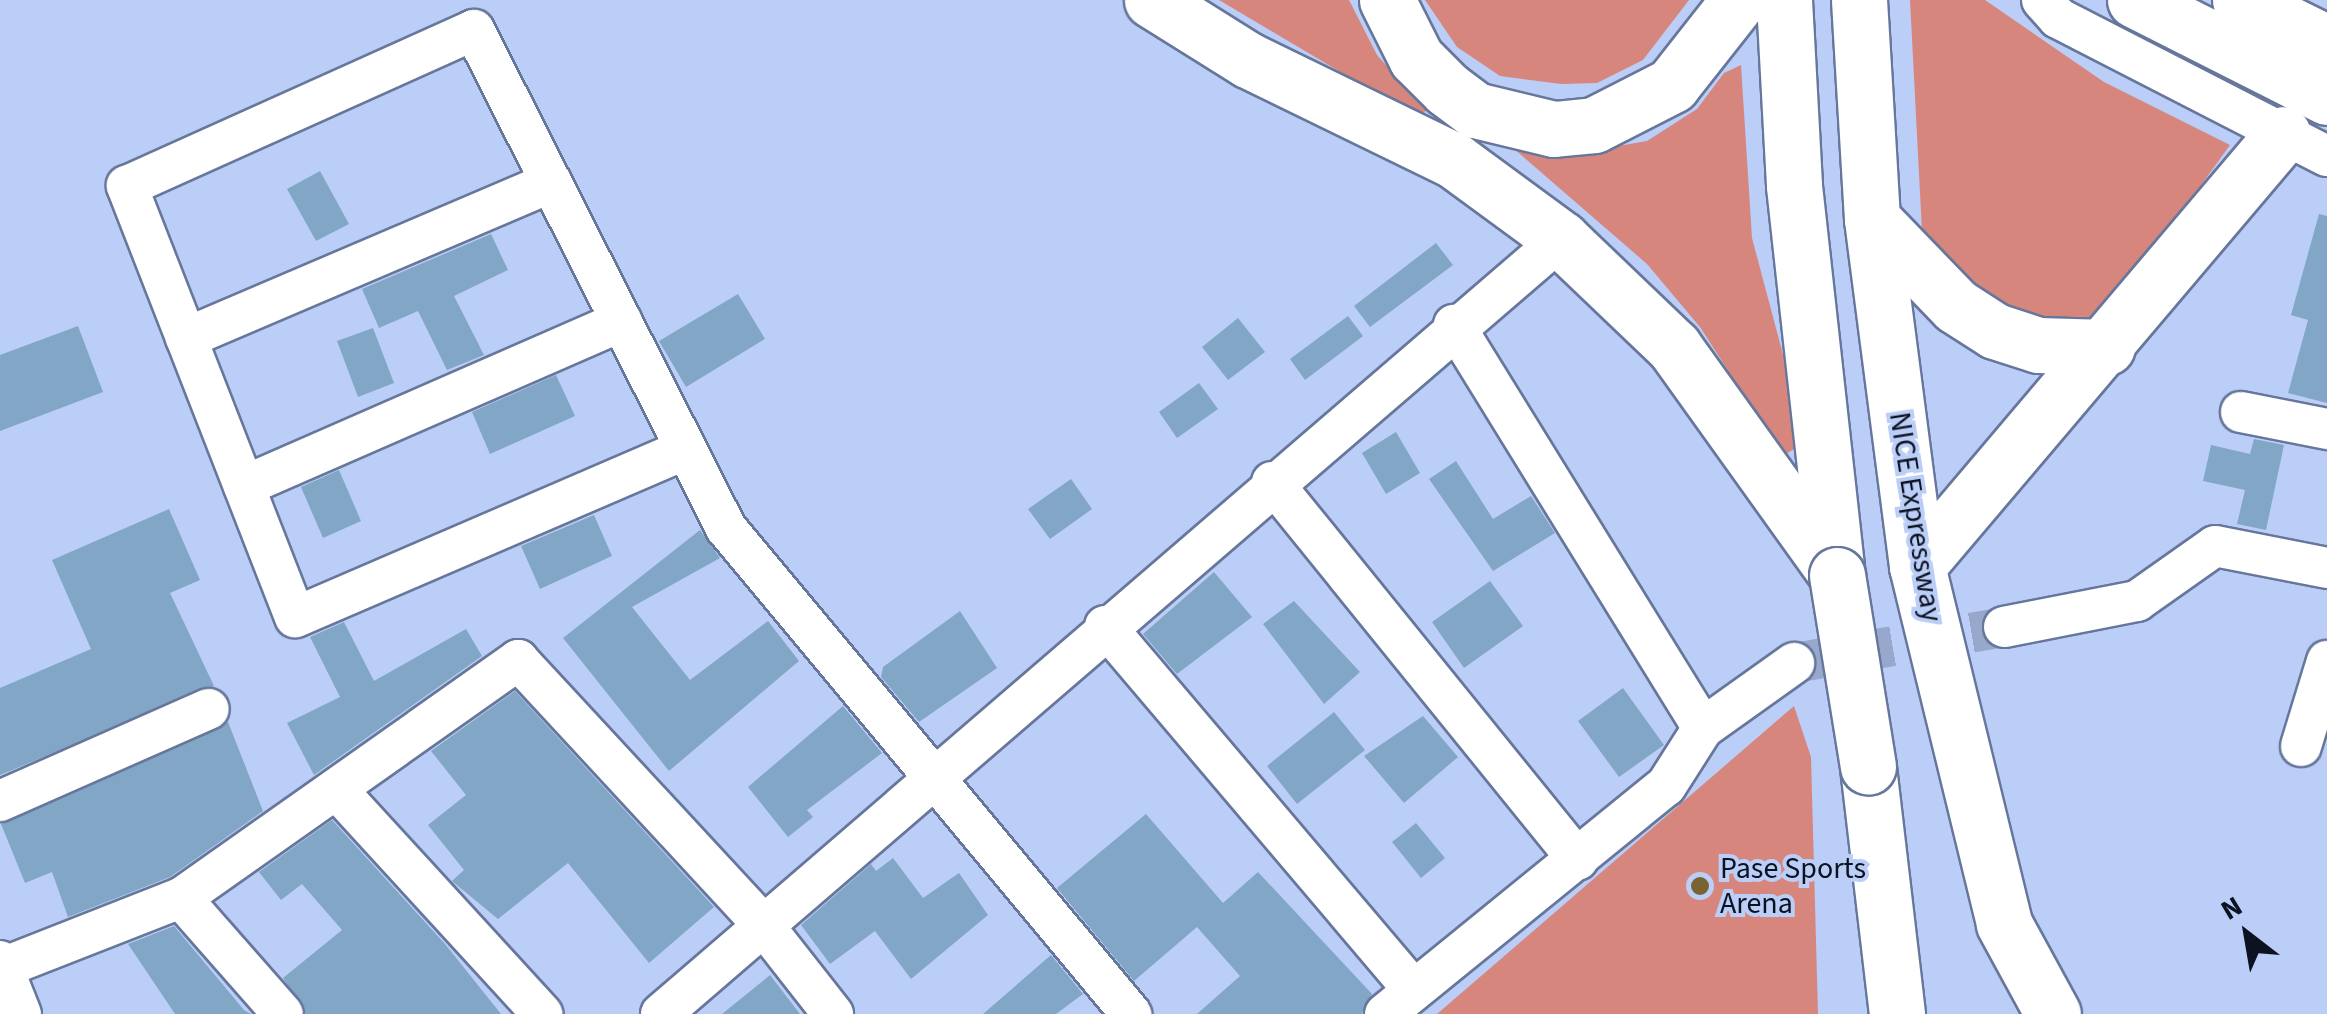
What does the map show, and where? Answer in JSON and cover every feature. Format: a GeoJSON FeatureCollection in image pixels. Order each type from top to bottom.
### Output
{"type":"FeatureCollection","features":[{"type":"Feature","properties":{"kind":"highway"},"geometry":{"type":"LineString","coordinates":[[1152,0],[1248,60],[1456,161],[1561,239],[1674,346],[1837,574]]}},
{"type":"Feature","properties":{"kind":"highway"},"geometry":{"type":"LineString","coordinates":[[1387,0],[1416,58],[1487,115],[1554,129],[1634,110],[1672,86],[1739,0]]}},
{"type":"Feature","properties":{"kind":"highway"},"geometry":{"type":"LineString","coordinates":[[1784,0],[1794,186],[1837,574],[1868,767],[1896,1014]]}},
{"type":"Feature","properties":{"kind":"highway","name":"NICE Expressway"},"geometry":{"type":"LineString","coordinates":[[1859,0],[1872,220],[1918,566],[2004,924],[2052,1014]]}},
{"type":"Feature","properties":{"kind":"highway"},"geometry":{"type":"LineString","coordinates":[[2135,0],[2327,98]]}},
{"type":"Feature","properties":{"kind":"highway"},"geometry":{"type":"LineString","coordinates":[[2240,0],[2327,42]]}},
{"type":"Feature","properties":{"kind":"highway"},"geometry":{"type":"LineString","coordinates":[[1456,161],[1487,115]]}},
{"type":"Feature","properties":{"kind":"highway"},"geometry":{"type":"LineString","coordinates":[[1918,566],[2107,348],[2305,145]]}},
{"type":"Feature","properties":{"kind":"highway"},"geometry":{"type":"LineString","coordinates":[[1872,220],[1956,306],[1995,330],[2038,345],[2107,348]]}},
{"type":"Feature","properties":{"kind":"street"},"geometry":{"type":"LineString","coordinates":[[2042,0],[2058,18],[2305,145]]}},
{"type":"Feature","properties":{"kind":"street"},"geometry":{"type":"LineString","coordinates":[[672,454],[295,618],[127,186],[474,30],[726,528],[1131,1014]]}},
{"type":"Feature","properties":{"kind":"street"},"geometry":{"type":"LineString","coordinates":[[186,338],[551,182]]}},
{"type":"Feature","properties":{"kind":"street"},"geometry":{"type":"LineString","coordinates":[[661,1014],[1454,324],[1561,239]]}},
{"type":"Feature","properties":{"kind":"street"},"geometry":{"type":"LineString","coordinates":[[244,486],[622,321]]}},
{"type":"Feature","properties":{"kind":"street"},"geometry":{"type":"LineString","coordinates":[[1454,324],[1703,728]]}},
{"type":"Feature","properties":{"kind":"street"},"geometry":{"type":"LineString","coordinates":[[2241,412],[2327,430]]}},
{"type":"Feature","properties":{"kind":"street"},"geometry":{"type":"LineString","coordinates":[[1272,482],[1578,860]]}},
{"type":"Feature","properties":{"kind":"street"},"geometry":{"type":"LineString","coordinates":[[2004,627],[2137,601],[2215,546],[2327,568]]}},
{"type":"Feature","properties":{"kind":"street"},"geometry":{"type":"LineString","coordinates":[[1105,626],[1399,1001],[1666,786],[1703,728],[1794,664]]}},
{"type":"Feature","properties":{"kind":"street"},"geometry":{"type":"LineString","coordinates":[[14,988],[181,898],[518,660],[764,926],[833,1014]]}},
{"type":"Feature","properties":{"kind":"street"},"geometry":{"type":"LineString","coordinates":[[2301,746],[2327,661]]}},
{"type":"Feature","properties":{"kind":"street"},"geometry":{"type":"LineString","coordinates":[[0,802],[209,709]]}},
{"type":"Feature","properties":{"kind":"street"},"geometry":{"type":"LineString","coordinates":[[337,790],[542,1014]]}},
{"type":"Feature","properties":{"kind":"street"},"geometry":{"type":"LineString","coordinates":[[181,898],[283,1014]]}},
{"type":"Feature","properties":{"kind":"shaded area"},"geometry":{"type":"Polygon","coordinates":[[[1219,0],[1349,0],[1377,55],[1427,111],[1413,115],[1219,0]]]}},
{"type":"Feature","properties":{"kind":"shaded area"},"geometry":{"type":"Polygon","coordinates":[[[1425,0],[1689,0],[1643,60],[1597,83],[1561,84],[1500,76],[1457,47],[1425,0]]]}},
{"type":"Feature","properties":{"kind":"shaded area"},"geometry":{"type":"Polygon","coordinates":[[[1910,0],[1985,0],[2104,82],[2230,145],[2105,318],[2025,320],[1923,251],[1910,0]]]}},
{"type":"Feature","properties":{"kind":"shaded area"},"geometry":{"type":"Polygon","coordinates":[[[1741,65],[1752,238],[1806,441],[1783,456],[1700,327],[1647,264],[1512,147],[1555,157],[1647,141],[1697,109],[1724,73],[1741,65]]]}},
{"type":"Feature","properties":{"kind":"shaded area","name":"Pase Sports Arena"},"geometry":{"type":"Polygon","coordinates":[[[1794,706],[1811,757],[1818,1014],[1437,1014],[1794,706]]]}},
{"type":"Feature","properties":{"kind":"building"},"geometry":{"type":"Polygon","coordinates":[[[320,171],[349,224],[316,241],[287,189],[320,171]]]}},
{"type":"Feature","properties":{"kind":"building"},"geometry":{"type":"Polygon","coordinates":[[[2319,214],[2327,216],[2327,403],[2288,393],[2308,320],[2291,315],[2319,214]]]}},
{"type":"Feature","properties":{"kind":"building"},"geometry":{"type":"Polygon","coordinates":[[[491,234],[508,270],[454,296],[484,355],[447,370],[418,311],[379,328],[362,289],[491,234]]]}},
{"type":"Feature","properties":{"kind":"building"},"geometry":{"type":"Polygon","coordinates":[[[1436,243],[1453,265],[1370,327],[1354,306],[1436,243]]]}},
{"type":"Feature","properties":{"kind":"building"},"geometry":{"type":"Polygon","coordinates":[[[738,294],[765,339],[686,387],[659,341],[738,294]]]}},
{"type":"Feature","properties":{"kind":"building"},"geometry":{"type":"Polygon","coordinates":[[[1348,316],[1363,336],[1305,380],[1290,359],[1348,316]]]}},
{"type":"Feature","properties":{"kind":"building"},"geometry":{"type":"Polygon","coordinates":[[[1238,318],[1265,352],[1228,380],[1202,347],[1238,318]]]}},
{"type":"Feature","properties":{"kind":"building"},"geometry":{"type":"Polygon","coordinates":[[[78,326],[103,392],[0,431],[0,355],[78,326]]]}},
{"type":"Feature","properties":{"kind":"building"},"geometry":{"type":"Polygon","coordinates":[[[373,328],[394,383],[358,397],[337,341],[373,328]]]}},
{"type":"Feature","properties":{"kind":"building"},"geometry":{"type":"Polygon","coordinates":[[[556,375],[575,416],[490,454],[472,412],[556,375]]]}},
{"type":"Feature","properties":{"kind":"building"},"geometry":{"type":"Polygon","coordinates":[[[1199,383],[1218,409],[1177,438],[1159,412],[1199,383]]]}},
{"type":"Feature","properties":{"kind":"building"},"geometry":{"type":"Polygon","coordinates":[[[1396,432],[1420,473],[1386,494],[1362,453],[1396,432]]]}},
{"type":"Feature","properties":{"kind":"building"},"geometry":{"type":"Polygon","coordinates":[[[2254,439],[2284,445],[2266,530],[2237,524],[2245,490],[2203,481],[2211,445],[2250,454],[2254,439]]]}},
{"type":"Feature","properties":{"kind":"building"},"geometry":{"type":"Polygon","coordinates":[[[1456,461],[1493,519],[1531,496],[1555,533],[1493,571],[1429,479],[1456,461]]]}},
{"type":"Feature","properties":{"kind":"building"},"geometry":{"type":"Polygon","coordinates":[[[339,470],[361,521],[323,538],[301,487],[339,470]]]}},
{"type":"Feature","properties":{"kind":"building"},"geometry":{"type":"Polygon","coordinates":[[[1071,479],[1092,509],[1050,539],[1028,509],[1071,479]]]}},
{"type":"Feature","properties":{"kind":"building"},"geometry":{"type":"Polygon","coordinates":[[[169,509],[200,580],[170,593],[214,686],[0,775],[0,688],[91,649],[52,560],[169,509]]]}},
{"type":"Feature","properties":{"kind":"building"},"geometry":{"type":"Polygon","coordinates":[[[594,515],[612,556],[540,589],[521,546],[594,515]]]}},
{"type":"Feature","properties":{"kind":"building"},"geometry":{"type":"Polygon","coordinates":[[[700,530],[720,558],[632,607],[690,680],[768,621],[799,661],[669,771],[563,638],[700,530]]]}},
{"type":"Feature","properties":{"kind":"building"},"geometry":{"type":"Polygon","coordinates":[[[1214,572],[1252,617],[1177,674],[1143,634],[1214,572]]]}},
{"type":"Feature","properties":{"kind":"building"},"geometry":{"type":"Polygon","coordinates":[[[1490,581],[1523,626],[1464,668],[1432,622],[1490,581]]]}},
{"type":"Feature","properties":{"kind":"building"},"geometry":{"type":"Polygon","coordinates":[[[1294,601],[1360,672],[1324,704],[1263,624],[1294,601]]]}},
{"type":"Feature","properties":{"kind":"building"},"geometry":{"type":"Polygon","coordinates":[[[960,611],[997,668],[919,722],[881,677],[883,667],[960,611]]]}},
{"type":"Feature","properties":{"kind":"building"},"geometry":{"type":"Polygon","coordinates":[[[344,622],[374,681],[466,629],[482,656],[314,775],[287,723],[340,697],[310,637],[344,622]]]}},
{"type":"Feature","properties":{"kind":"building"},"geometry":{"type":"Polygon","coordinates":[[[1623,688],[1664,745],[1619,777],[1578,721],[1623,688]]]}},
{"type":"Feature","properties":{"kind":"building"},"geometry":{"type":"Polygon","coordinates":[[[515,691],[714,907],[649,963],[568,863],[498,919],[452,881],[464,870],[428,825],[466,795],[431,751],[515,691]]]}},
{"type":"Feature","properties":{"kind":"building"},"geometry":{"type":"Polygon","coordinates":[[[843,706],[882,753],[807,810],[813,817],[788,837],[748,787],[843,706]]]}},
{"type":"Feature","properties":{"kind":"building"},"geometry":{"type":"Polygon","coordinates":[[[1334,712],[1365,750],[1297,804],[1267,766],[1334,712]]]}},
{"type":"Feature","properties":{"kind":"building"},"geometry":{"type":"Polygon","coordinates":[[[1423,716],[1458,757],[1404,803],[1364,756],[1423,716]]]}},
{"type":"Feature","properties":{"kind":"building"},"geometry":{"type":"Polygon","coordinates":[[[228,722],[263,811],[170,877],[68,917],[52,872],[25,883],[1,824],[228,722]]]}},
{"type":"Feature","properties":{"kind":"building"},"geometry":{"type":"Polygon","coordinates":[[[1146,814],[1223,903],[1258,872],[1372,994],[1362,1014],[1197,1014],[1240,976],[1197,927],[1134,981],[1057,888],[1146,814]]]}},
{"type":"Feature","properties":{"kind":"building"},"geometry":{"type":"Polygon","coordinates":[[[332,820],[445,944],[501,1014],[306,1014],[283,978],[342,930],[302,884],[281,900],[259,872],[332,820]]]}},
{"type":"Feature","properties":{"kind":"building"},"geometry":{"type":"Polygon","coordinates":[[[1416,823],[1445,858],[1421,878],[1392,842],[1416,823]]]}},
{"type":"Feature","properties":{"kind":"building"},"geometry":{"type":"Polygon","coordinates":[[[893,858],[923,898],[959,873],[988,915],[911,979],[875,931],[830,964],[801,925],[871,864],[876,871],[893,858]]]}},
{"type":"Feature","properties":{"kind":"building"},"geometry":{"type":"Polygon","coordinates":[[[174,926],[251,1014],[175,1014],[128,944],[174,926]]]}},
{"type":"Feature","properties":{"kind":"building"},"geometry":{"type":"Polygon","coordinates":[[[1051,955],[1083,994],[1056,1014],[983,1014],[1051,955]]]}},
{"type":"Feature","properties":{"kind":"building"},"geometry":{"type":"Polygon","coordinates":[[[770,975],[800,1014],[722,1014],[770,975]]]}},
{"type":"Feature","properties":{"kind":"tunnel"},"geometry":{"type":"LineString","coordinates":[[1794,663],[2004,627]]}},
{"type":"Feature","properties":{"kind":"place","name":"Pase Sports Arena"},"geometry":{"type":"Point","coordinates":[1700,886]}}]}
